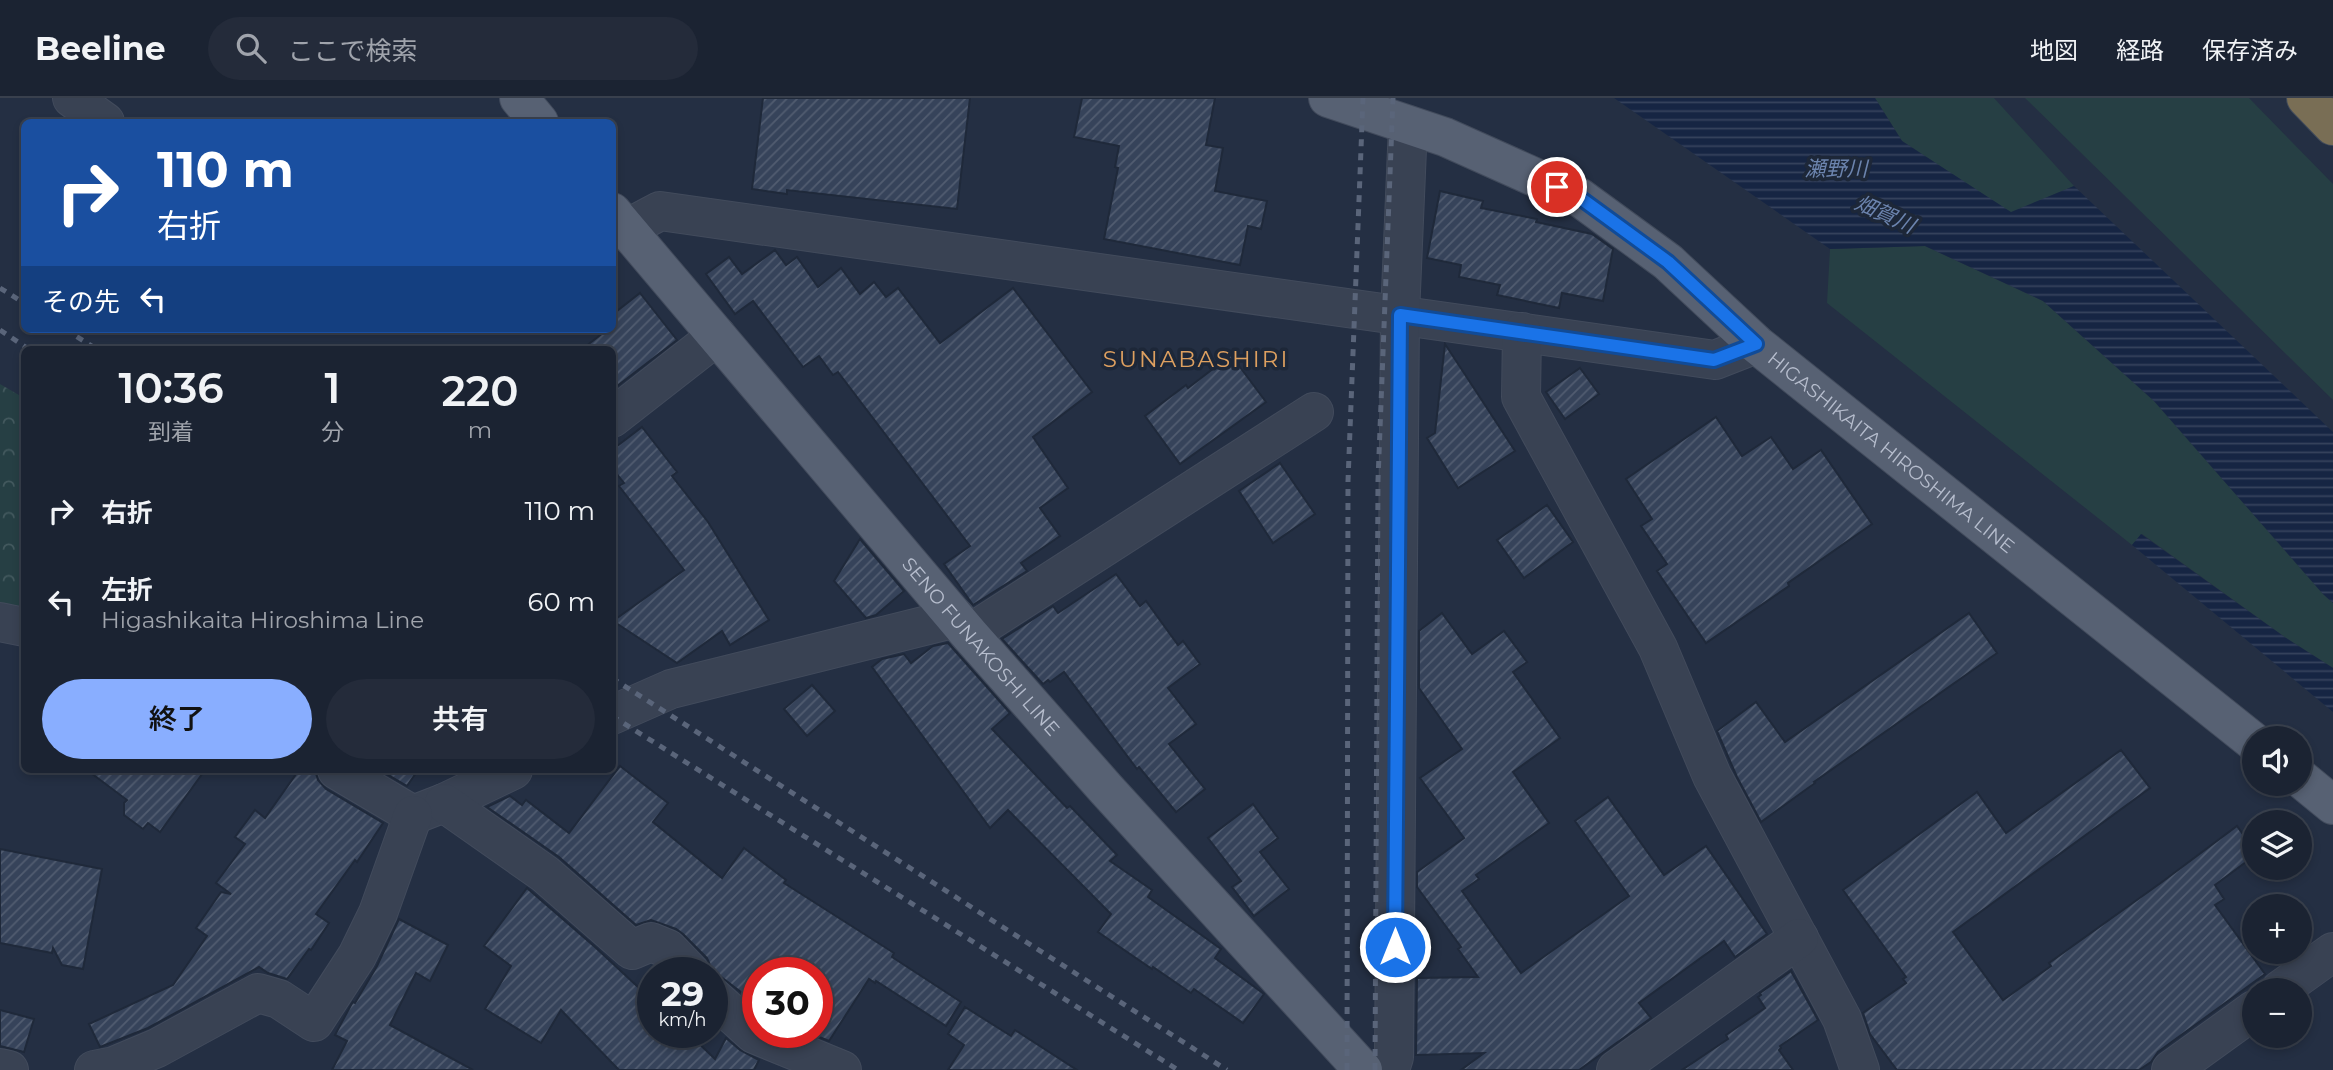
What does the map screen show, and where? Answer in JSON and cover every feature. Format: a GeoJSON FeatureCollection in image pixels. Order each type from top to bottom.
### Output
{"type":"FeatureCollection","features":[{"type":"Feature","properties":{"kind":"highway"},"geometry":{"type":"LineString","coordinates":[[2306,98],[2333,126]]}},
{"type":"Feature","properties":{"kind":"main road"},"geometry":{"type":"LineString","coordinates":[[519,98],[536,119]]}},
{"type":"Feature","properties":{"kind":"main road","name":"HIGASHIKAITA HIROSHIMA LINE"},"geometry":{"type":"LineString","coordinates":[[1328,98],[1445,137],[1579,197],[1668,262],[1756,344],[2242,732]]}},
{"type":"Feature","properties":{"kind":"main road","name":"SENO FUNAKOSHI LINE"},"geometry":{"type":"LineString","coordinates":[[619,221],[963,626],[1106,789],[1363,1070]]}},
{"type":"Feature","properties":{"kind":"main road"},"geometry":{"type":"LineString","coordinates":[[2312,788],[2333,805]]}},
{"type":"Feature","properties":{"kind":"street"},"geometry":{"type":"LineString","coordinates":[[72,98],[101,119]]}},
{"type":"Feature","properties":{"kind":"street"},"geometry":{"type":"LineString","coordinates":[[1390,1070],[1394,1057],[1400,315],[1408,125]]}},
{"type":"Feature","properties":{"kind":"street"},"geometry":{"type":"LineString","coordinates":[[619,221],[660,211],[1714,360],[1756,344]]}},
{"type":"Feature","properties":{"kind":"street"},"geometry":{"type":"LineString","coordinates":[[1522,332],[1521,397],[1658,648],[1712,775],[1842,1019],[1860,1070]]}},
{"type":"Feature","properties":{"kind":"street"},"geometry":{"type":"LineString","coordinates":[[616,415],[717,336]]}},
{"type":"Feature","properties":{"kind":"street"},"geometry":{"type":"LineString","coordinates":[[616,713],[671,689],[963,626],[1314,412]]}},
{"type":"Feature","properties":{"kind":"street"},"geometry":{"type":"LineString","coordinates":[[0,622],[21,626]]}},
{"type":"Feature","properties":{"kind":"street"},"geometry":{"type":"LineString","coordinates":[[344,773],[428,809],[545,874],[632,950],[652,942],[668,949],[676,957]]}},
{"type":"Feature","properties":{"kind":"street"},"geometry":{"type":"LineString","coordinates":[[94,1070],[114,1066],[157,1048],[258,993],[279,999],[314,1022],[358,956],[428,809],[506,773]]}},
{"type":"Feature","properties":{"kind":"street"},"geometry":{"type":"LineString","coordinates":[[1616,1070],[1799,938]]}},
{"type":"Feature","properties":{"kind":"street"},"geometry":{"type":"LineString","coordinates":[[2297,978],[2333,952]]}},
{"type":"Feature","properties":{"kind":"street"},"geometry":{"type":"LineString","coordinates":[[728,1010],[754,1034],[842,1070]]}},
{"type":"Feature","properties":{"kind":"street"},"geometry":{"type":"LineString","coordinates":[[2171,1070],[2242,1019]]}},
{"type":"Feature","properties":{"kind":"street"},"geometry":{"type":"LineString","coordinates":[[0,1068],[9,1070]]}},
{"type":"Feature","properties":{"kind":"green space"},"geometry":{"type":"Polygon","coordinates":[[[1875,98],[1994,98],[2074,186],[2011,213],[1902,141],[1875,98]]]}},
{"type":"Feature","properties":{"kind":"green space"},"geometry":{"type":"Polygon","coordinates":[[[2025,98],[2249,98],[2333,184],[2333,400],[2025,98]]]}},
{"type":"Feature","properties":{"kind":"green space"},"geometry":{"type":"Polygon","coordinates":[[[1925,246],[2043,301],[2154,401],[2333,603],[2333,668],[2286,638],[2142,534],[2132,545],[1827,303],[1830,249],[1925,246]]]}},
{"type":"Feature","properties":{"kind":"green space"},"geometry":{"type":"Polygon","coordinates":[[[0,384],[21,396],[21,609],[0,608],[0,384]]]}},
{"type":"Feature","properties":{"kind":"water","name":"瀬野川"},"geometry":{"type":"Polygon","coordinates":[[[1614,98],[1875,98],[1902,141],[2011,212],[2074,186],[2333,432],[2333,603],[2154,401],[2043,301],[1925,246],[1830,249],[1614,98]]]}},
{"type":"Feature","properties":{"kind":"water"},"geometry":{"type":"Polygon","coordinates":[[[2141,534],[2286,638],[2333,668],[2333,712],[2132,545],[2141,534]]]}},
{"type":"Feature","properties":{"kind":"building"},"geometry":{"type":"Polygon","coordinates":[[[763,98],[970,98],[957,209],[787,190],[787,194],[752,189],[763,98]]]}},
{"type":"Feature","properties":{"kind":"building"},"geometry":{"type":"Polygon","coordinates":[[[1082,98],[1215,98],[1206,145],[1223,148],[1215,191],[1267,201],[1261,229],[1248,226],[1240,265],[1104,239],[1118,168],[1115,167],[1119,146],[1074,137],[1082,98]]]}},
{"type":"Feature","properties":{"kind":"building"},"geometry":{"type":"Polygon","coordinates":[[[1440,191],[1483,201],[1481,208],[1592,234],[1613,249],[1603,301],[1562,293],[1559,308],[1497,295],[1500,285],[1459,277],[1461,265],[1427,258],[1440,191]]]}},
{"type":"Feature","properties":{"kind":"building"},"geometry":{"type":"Polygon","coordinates":[[[775,250],[786,265],[797,257],[818,287],[841,268],[860,294],[874,282],[886,297],[898,288],[940,343],[1013,288],[1092,392],[1033,437],[1068,488],[1040,508],[1060,536],[1021,563],[1027,571],[973,605],[944,564],[970,546],[838,372],[833,375],[819,356],[803,367],[753,301],[735,314],[706,274],[729,257],[742,274],[775,250]]]}},
{"type":"Feature","properties":{"kind":"building"},"geometry":{"type":"Polygon","coordinates":[[[640,293],[677,340],[616,387],[616,346],[586,346],[603,333],[616,333],[616,312],[640,293]]]}},
{"type":"Feature","properties":{"kind":"building"},"geometry":{"type":"Polygon","coordinates":[[[1445,344],[1515,451],[1458,488],[1427,438],[1435,433],[1445,344]]]}},
{"type":"Feature","properties":{"kind":"building"},"geometry":{"type":"Polygon","coordinates":[[[1231,355],[1266,402],[1180,464],[1145,416],[1231,355]]]}},
{"type":"Feature","properties":{"kind":"building"},"geometry":{"type":"Polygon","coordinates":[[[1580,368],[1599,394],[1565,419],[1546,392],[1580,368]]]}},
{"type":"Feature","properties":{"kind":"building"},"geometry":{"type":"Polygon","coordinates":[[[1716,417],[1742,456],[1771,437],[1793,469],[1821,450],[1872,524],[1706,643],[1657,571],[1667,564],[1641,526],[1652,519],[1626,479],[1716,417]]]}},
{"type":"Feature","properties":{"kind":"building"},"geometry":{"type":"Polygon","coordinates":[[[642,427],[677,472],[672,476],[708,522],[769,620],[730,645],[722,631],[677,663],[616,623],[616,619],[684,570],[619,486],[624,483],[616,473],[616,447],[642,427]]]}},
{"type":"Feature","properties":{"kind":"building"},"geometry":{"type":"Polygon","coordinates":[[[1280,463],[1315,514],[1273,543],[1239,491],[1280,463]]]}},
{"type":"Feature","properties":{"kind":"building"},"geometry":{"type":"Polygon","coordinates":[[[1547,505],[1573,542],[1524,578],[1497,540],[1547,505]]]}},
{"type":"Feature","properties":{"kind":"building"},"geometry":{"type":"Polygon","coordinates":[[[860,539],[904,591],[876,615],[866,618],[834,581],[860,539]]]}},
{"type":"Feature","properties":{"kind":"building"},"geometry":{"type":"Polygon","coordinates":[[[1116,574],[1140,606],[1146,601],[1178,645],[1183,641],[1200,664],[1168,688],[1196,724],[1169,744],[1205,789],[1176,812],[1139,767],[1137,769],[1064,672],[1043,684],[1002,639],[1053,606],[1058,613],[1116,574]]]}},
{"type":"Feature","properties":{"kind":"building"},"geometry":{"type":"Polygon","coordinates":[[[1442,613],[1472,654],[1504,631],[1527,662],[1513,672],[1560,738],[1513,772],[1549,823],[1476,875],[1479,879],[1462,891],[1521,973],[1629,896],[1575,821],[1608,797],[1664,875],[1706,846],[1767,934],[1735,957],[1724,941],[1639,1003],[1651,1018],[1579,1070],[1461,1070],[1484,1053],[1416,1055],[1417,978],[1478,977],[1458,949],[1461,947],[1417,887],[1417,872],[1464,838],[1420,778],[1462,749],[1419,688],[1419,631],[1442,613]]]}},
{"type":"Feature","properties":{"kind":"building"},"geometry":{"type":"Polygon","coordinates":[[[1969,613],[1997,653],[1761,822],[1717,731],[1756,702],[1785,742],[1969,613]]]}},
{"type":"Feature","properties":{"kind":"building"},"geometry":{"type":"Polygon","coordinates":[[[948,643],[1010,713],[992,729],[1067,808],[1070,806],[1117,855],[1110,861],[1152,890],[1148,897],[1221,949],[1215,958],[1264,994],[1243,1023],[1194,989],[1191,993],[1098,932],[1111,914],[1008,810],[990,828],[872,667],[882,659],[904,654],[911,663],[933,646],[948,643]]]}},
{"type":"Feature","properties":{"kind":"building"},"geometry":{"type":"Polygon","coordinates":[[[812,685],[835,711],[807,736],[784,709],[812,685]]]}},
{"type":"Feature","properties":{"kind":"building"},"geometry":{"type":"Polygon","coordinates":[[[2121,750],[2150,788],[1953,932],[2003,1000],[2051,966],[2049,963],[2237,826],[2242,833],[2242,865],[2215,885],[2224,899],[2215,905],[2242,942],[2242,964],[2258,964],[2265,974],[2260,978],[2242,978],[2242,991],[2158,1052],[2151,1062],[2139,1070],[1897,1070],[1870,1034],[1863,1013],[1906,983],[1903,979],[1906,977],[1843,890],[1977,792],[2006,833],[2121,750]]]}},
{"type":"Feature","properties":{"kind":"building"},"geometry":{"type":"Polygon","coordinates":[[[620,766],[668,803],[653,822],[722,878],[744,848],[786,880],[784,883],[894,953],[892,957],[961,1002],[946,1026],[869,979],[833,1035],[833,957],[742,957],[742,993],[728,982],[728,957],[706,957],[676,929],[651,920],[636,925],[559,857],[487,807],[510,796],[522,805],[526,800],[569,833],[620,766]]]}},
{"type":"Feature","properties":{"kind":"building"},"geometry":{"type":"Polygon","coordinates":[[[91,773],[203,773],[160,832],[148,823],[143,829],[124,815],[124,803],[127,800],[91,773]]]}},
{"type":"Feature","properties":{"kind":"building"},"geometry":{"type":"Polygon","coordinates":[[[297,773],[316,773],[326,789],[383,823],[357,862],[355,860],[316,914],[329,923],[287,979],[259,967],[148,1028],[100,1047],[89,1024],[173,985],[207,936],[196,928],[221,892],[231,894],[216,883],[245,844],[235,837],[255,810],[265,818],[297,773]]]}},
{"type":"Feature","properties":{"kind":"building"},"geometry":{"type":"Polygon","coordinates":[[[385,773],[416,773],[407,786],[385,773]]]}},
{"type":"Feature","properties":{"kind":"building"},"geometry":{"type":"Polygon","coordinates":[[[1253,804],[1278,838],[1260,852],[1289,889],[1254,916],[1232,887],[1241,881],[1208,838],[1253,804]]]}},
{"type":"Feature","properties":{"kind":"building"},"geometry":{"type":"Polygon","coordinates":[[[0,849],[102,869],[83,969],[62,965],[53,948],[52,953],[0,943],[0,849]]]}},
{"type":"Feature","properties":{"kind":"building"},"geometry":{"type":"Polygon","coordinates":[[[527,888],[637,986],[637,1048],[704,1048],[715,1059],[721,1048],[728,1048],[728,1040],[759,1060],[754,1070],[619,1070],[561,1010],[541,1043],[485,1009],[511,966],[484,946],[527,888]]]}},
{"type":"Feature","properties":{"kind":"building"},"geometry":{"type":"Polygon","coordinates":[[[399,919],[448,945],[430,981],[416,973],[390,1025],[473,1070],[332,1070],[347,1041],[335,1035],[377,966],[399,919]]]}},
{"type":"Feature","properties":{"kind":"building"},"geometry":{"type":"Polygon","coordinates":[[[1791,971],[1818,1020],[1780,1046],[1779,1050],[1793,1070],[1682,1070],[1728,1039],[1726,1035],[1765,1008],[1758,997],[1760,993],[1791,971]]]}},
{"type":"Feature","properties":{"kind":"building"},"geometry":{"type":"Polygon","coordinates":[[[965,1007],[1011,1036],[1015,1030],[1077,1070],[948,1070],[964,1045],[948,1034],[965,1007]]]}},
{"type":"Feature","properties":{"kind":"building"},"geometry":{"type":"Polygon","coordinates":[[[0,1010],[34,1019],[24,1052],[0,1046],[0,1010]]]}},
{"type":"Feature","properties":{"kind":"railway"},"geometry":{"type":"LineString","coordinates":[[1347,1070],[1348,481],[1363,98]]}},
{"type":"Feature","properties":{"kind":"railway"},"geometry":{"type":"LineString","coordinates":[[1375,1070],[1378,480],[1393,98]]}},
{"type":"Feature","properties":{"kind":"railway"},"geometry":{"type":"LineString","coordinates":[[0,288],[21,301]]}},
{"type":"Feature","properties":{"kind":"railway"},"geometry":{"type":"LineString","coordinates":[[0,330],[24,346]]}},
{"type":"Feature","properties":{"kind":"railway"},"geometry":{"type":"LineString","coordinates":[[71,333],[92,346]]}},
{"type":"Feature","properties":{"kind":"railway"},"geometry":{"type":"LineString","coordinates":[[616,681],[1227,1070]]}},
{"type":"Feature","properties":{"kind":"railway"},"geometry":{"type":"LineString","coordinates":[[616,719],[1178,1070]]}},
{"type":"Feature","properties":{"kind":"district","name":"SUNABASHIRI"},"geometry":{"type":"Point","coordinates":[1196,359]}},
{"type":"Feature","properties":{"kind":"route"},"geometry":{"type":"LineString","coordinates":[[1395,947],[1400,315],[1714,360],[1756,344],[1668,262],[1579,197],[1557,187]]}},
{"type":"Feature","properties":{"kind":"water label","name":"畑賀川"},"geometry":{"type":"Point","coordinates":[1885,214]}}]}
